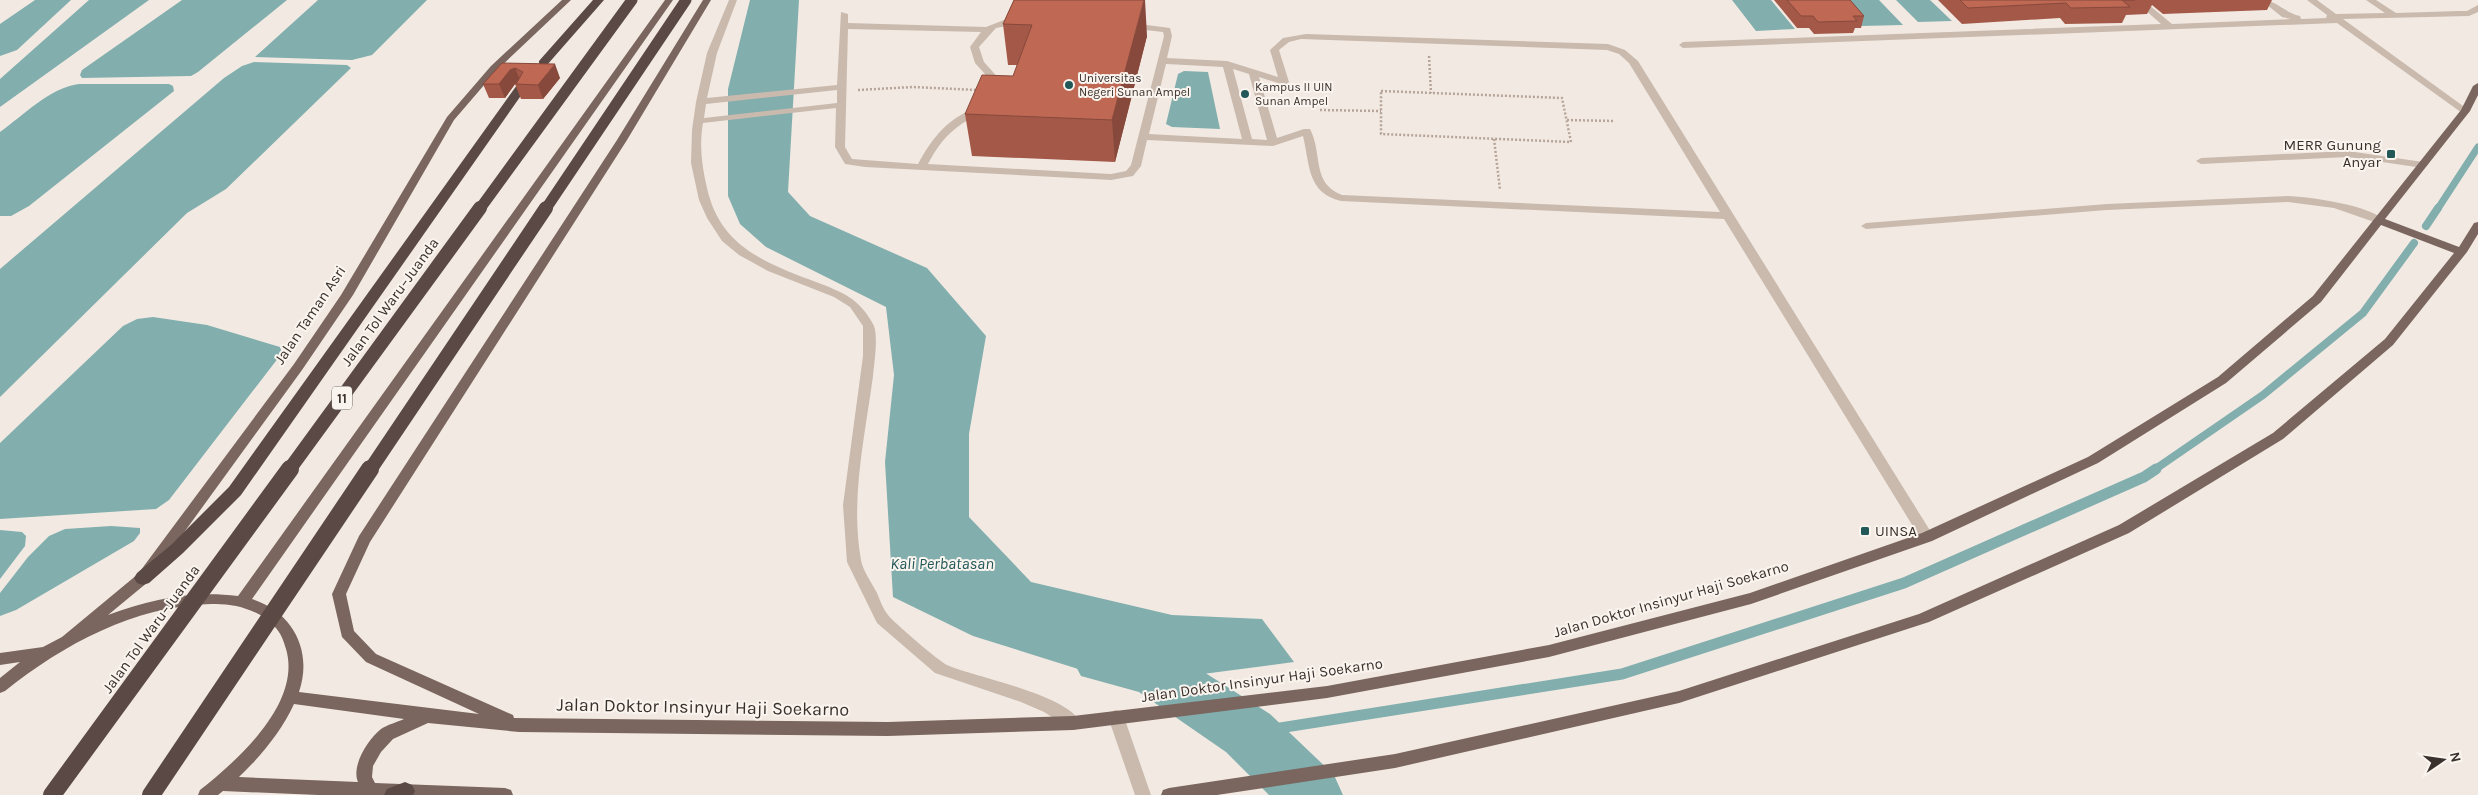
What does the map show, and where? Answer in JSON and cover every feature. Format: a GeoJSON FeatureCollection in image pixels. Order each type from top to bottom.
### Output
{"type":"FeatureCollection","features":[{"type":"Feature","properties":{"kind":"highway"},"geometry":{"type":"LineString","coordinates":[[543,63],[600,0]]}},
{"type":"Feature","properties":{"kind":"highway","name":"Jalan Tol Waru–Juanda"},"geometry":{"type":"LineString","coordinates":[[52,795],[632,0]]}},
{"type":"Feature","properties":{"kind":"highway"},"geometry":{"type":"LineString","coordinates":[[151,795],[686,0]]}},
{"type":"Feature","properties":{"kind":"highway"},"geometry":{"type":"LineString","coordinates":[[143,578],[177,549],[235,491],[521,87]]}},
{"type":"Feature","properties":{"kind":"main road","name":"Jalan Taman Asri"},"geometry":{"type":"LineString","coordinates":[[68,640],[143,578],[298,367],[341,303],[450,119],[494,68],[567,0]]}},
{"type":"Feature","properties":{"kind":"main road"},"geometry":{"type":"LineString","coordinates":[[242,602],[669,0]]}},
{"type":"Feature","properties":{"kind":"main road"},"geometry":{"type":"LineString","coordinates":[[519,725],[371,658],[347,633],[339,594],[364,540],[622,140],[707,0]]}},
{"type":"Feature","properties":{"kind":"main road","name":"Jalan Doktor Insinyur Haji Soekarno"},"geometry":{"type":"LineString","coordinates":[[290,697],[427,716],[519,725],[888,729],[1073,723],[1327,692],[1550,651],[1751,598],[1927,537],[2093,460],[2222,380],[2317,299],[2465,111],[2478,86]]}},
{"type":"Feature","properties":{"kind":"main road"},"geometry":{"type":"LineString","coordinates":[[2380,221],[2461,252]]}},
{"type":"Feature","properties":{"kind":"main road"},"geometry":{"type":"LineString","coordinates":[[1169,795],[1395,761],[1679,697],[1924,618],[2124,529],[2278,436],[2389,342],[2461,252],[2478,225]]}},
{"type":"Feature","properties":{"kind":"main road"},"geometry":{"type":"LineString","coordinates":[[0,687],[45,653],[68,640],[116,618],[162,604],[206,598],[242,602],[267,611],[285,626],[295,646],[298,670],[290,697],[264,741],[221,784],[206,795]]}},
{"type":"Feature","properties":{"kind":"main road"},"geometry":{"type":"LineString","coordinates":[[0,659],[45,653]]}},
{"type":"Feature","properties":{"kind":"main road"},"geometry":{"type":"LineString","coordinates":[[371,791],[364,777],[365,766],[375,746],[387,734],[427,716]]}},
{"type":"Feature","properties":{"kind":"main road"},"geometry":{"type":"LineString","coordinates":[[221,784],[399,793],[505,795]]}},
{"type":"Feature","properties":{"kind":"street"},"geometry":{"type":"LineString","coordinates":[[732,0],[712,53],[701,102],[696,164],[704,200],[712,218],[726,239],[743,253],[772,269],[854,304],[869,326],[869,356],[850,505],[854,562],[882,619],[940,669],[1026,697],[1050,707],[1073,723]]}},
{"type":"Feature","properties":{"kind":"street"},"geometry":{"type":"LineString","coordinates":[[2138,0],[2169,26]]}},
{"type":"Feature","properties":{"kind":"street"},"geometry":{"type":"LineString","coordinates":[[2265,0],[2293,18],[2337,18]]}},
{"type":"Feature","properties":{"kind":"street"},"geometry":{"type":"LineString","coordinates":[[2311,0],[2465,111]]}},
{"type":"Feature","properties":{"kind":"street"},"geometry":{"type":"LineString","coordinates":[[2370,0],[2392,14]]}},
{"type":"Feature","properties":{"kind":"street"},"geometry":{"type":"LineString","coordinates":[[1683,45],[2169,26],[2392,14],[2460,14],[2469,13],[2478,8]]}},
{"type":"Feature","properties":{"kind":"street"},"geometry":{"type":"LineString","coordinates":[[844,14],[840,147],[849,162],[1111,177],[1129,174],[1136,166],[1168,36],[1167,30],[1124,26]]}},
{"type":"Feature","properties":{"kind":"street"},"geometry":{"type":"LineString","coordinates":[[921,167],[937,137],[955,122],[981,110],[992,97],[997,82],[980,63],[974,47],[986,30],[996,24],[1028,22]]}},
{"type":"Feature","properties":{"kind":"street"},"geometry":{"type":"LineString","coordinates":[[844,26],[986,30]]}},
{"type":"Feature","properties":{"kind":"street"},"geometry":{"type":"LineString","coordinates":[[1162,61],[1227,64],[1284,82],[1274,50],[1279,42],[1291,38],[1312,36],[1608,47],[1622,52],[1633,60],[1727,216],[1927,537]]}},
{"type":"Feature","properties":{"kind":"street"},"geometry":{"type":"LineString","coordinates":[[1227,64],[1248,142]]}},
{"type":"Feature","properties":{"kind":"street"},"geometry":{"type":"LineString","coordinates":[[1253,72],[1273,142]]}},
{"type":"Feature","properties":{"kind":"street"},"geometry":{"type":"LineString","coordinates":[[701,102],[842,89]]}},
{"type":"Feature","properties":{"kind":"street"},"geometry":{"type":"LineString","coordinates":[[698,121],[842,105]]}},
{"type":"Feature","properties":{"kind":"street"},"geometry":{"type":"LineString","coordinates":[[1143,137],[1273,142],[1307,131],[1319,184],[1328,194],[1341,198],[1727,216]]}},
{"type":"Feature","properties":{"kind":"street"},"geometry":{"type":"LineString","coordinates":[[2201,161],[2348,154],[2423,165]]}},
{"type":"Feature","properties":{"kind":"street"},"geometry":{"type":"LineString","coordinates":[[1866,226],[2107,207],[2288,199],[2315,200],[2341,205],[2380,221]]}},
{"type":"Feature","properties":{"kind":"street"},"geometry":{"type":"LineString","coordinates":[[1116,717],[1143,795]]}},
{"type":"Feature","properties":{"kind":"path"},"geometry":{"type":"LineString","coordinates":[[1428,40],[1431,93]]}},
{"type":"Feature","properties":{"kind":"path"},"geometry":{"type":"LineString","coordinates":[[842,89],[913,87],[992,97]]}},
{"type":"Feature","properties":{"kind":"path"},"geometry":{"type":"LineString","coordinates":[[1381,91],[1562,98],[1571,142],[1381,134],[1381,111],[1381,91]]}},
{"type":"Feature","properties":{"kind":"path"},"geometry":{"type":"LineString","coordinates":[[1320,110],[1381,111]]}},
{"type":"Feature","properties":{"kind":"path"},"geometry":{"type":"LineString","coordinates":[[1567,120],[1614,121]]}},
{"type":"Feature","properties":{"kind":"path"},"geometry":{"type":"LineString","coordinates":[[1494,139],[1502,205]]}},
{"type":"Feature","properties":{"kind":"water"},"geometry":{"type":"Polygon","coordinates":[[[35,0],[71,0],[17,50],[0,56],[0,24],[35,0]]]}},
{"type":"Feature","properties":{"kind":"water"},"geometry":{"type":"Polygon","coordinates":[[[89,0],[149,0],[0,107],[0,79],[89,0]]]}},
{"type":"Feature","properties":{"kind":"water"},"geometry":{"type":"Polygon","coordinates":[[[182,0],[287,0],[191,76],[82,78],[80,75],[82,70],[182,0]]]}},
{"type":"Feature","properties":{"kind":"water"},"geometry":{"type":"Polygon","coordinates":[[[318,0],[427,0],[372,55],[352,60],[255,57],[318,0]]]}},
{"type":"Feature","properties":{"kind":"water","name":"Kali Perbatasan"},"geometry":{"type":"Polygon","coordinates":[[[750,0],[799,0],[788,192],[810,216],[927,268],[986,336],[969,434],[969,517],[1031,582],[1172,615],[1262,619],[1294,662],[1126,684],[973,636],[893,597],[885,462],[894,375],[886,307],[766,247],[740,224],[728,196],[728,89],[750,0]]]}},
{"type":"Feature","properties":{"kind":"water"},"geometry":{"type":"Polygon","coordinates":[[[1732,0],[1771,0],[1795,29],[1756,31],[1732,0]]]}},
{"type":"Feature","properties":{"kind":"water"},"geometry":{"type":"Polygon","coordinates":[[[1837,0],[1879,0],[1903,25],[1861,26],[1837,0]]]}},
{"type":"Feature","properties":{"kind":"water"},"geometry":{"type":"Polygon","coordinates":[[[1896,0],[1930,0],[1952,21],[1918,22],[1896,0]]]}},
{"type":"Feature","properties":{"kind":"water"},"geometry":{"type":"Polygon","coordinates":[[[254,62],[347,65],[351,68],[226,189],[187,213],[0,397],[0,269],[224,78],[242,66],[254,62]]]}},
{"type":"Feature","properties":{"kind":"water"},"geometry":{"type":"Polygon","coordinates":[[[1184,71],[1208,72],[1220,129],[1172,127],[1166,124],[1178,74],[1184,71]]]}},
{"type":"Feature","properties":{"kind":"water"},"geometry":{"type":"Polygon","coordinates":[[[79,84],[169,84],[173,86],[174,91],[29,206],[11,216],[0,216],[0,132],[47,96],[79,84]]]}},
{"type":"Feature","properties":{"kind":"water"},"geometry":{"type":"Polygon","coordinates":[[[153,317],[207,325],[280,347],[282,353],[169,500],[156,509],[0,519],[0,443],[123,326],[137,319],[153,317]]]}},
{"type":"Feature","properties":{"kind":"water"},"geometry":{"type":"Polygon","coordinates":[[[111,526],[140,528],[140,533],[134,541],[16,610],[0,616],[0,593],[28,557],[49,536],[65,529],[111,526]]]}},
{"type":"Feature","properties":{"kind":"water"},"geometry":{"type":"Polygon","coordinates":[[[0,530],[22,532],[26,536],[25,546],[0,579],[0,530]]]}},
{"type":"Feature","properties":{"kind":"building"},"geometry":{"type":"Polygon","coordinates":[[[1014,0],[1144,0],[1112,120],[965,114],[982,75],[1013,76],[1032,25],[1003,24],[1014,0]]]}},
{"type":"Feature","properties":{"kind":"building"},"geometry":{"type":"Polygon","coordinates":[[[1787,0],[1850,0],[1864,16],[1853,16],[1857,21],[1818,22],[1813,16],[1801,16],[1787,0]]]}},
{"type":"Feature","properties":{"kind":"building"},"geometry":{"type":"Polygon","coordinates":[[[1960,0],[2122,0],[2130,7],[2071,8],[2066,3],[1968,8],[1960,0]]]}},
{"type":"Feature","properties":{"kind":"building"},"geometry":{"type":"Polygon","coordinates":[[[502,63],[555,64],[538,85],[516,84],[523,72],[515,68],[510,70],[499,84],[483,84],[502,63]]]}},
{"type":"Feature","properties":{"kind":"waterway"},"geometry":{"type":"LineString","coordinates":[[2437,210],[2478,147]]}},
{"type":"Feature","properties":{"kind":"waterway"},"geometry":{"type":"LineString","coordinates":[[2426,226],[2438,208]]}},
{"type":"Feature","properties":{"kind":"waterway"},"geometry":{"type":"LineString","coordinates":[[2154,470],[2263,395],[2363,313],[2414,243]]}},
{"type":"Feature","properties":{"kind":"waterway"},"geometry":{"type":"LineString","coordinates":[[1248,733],[1622,674],[1904,583],[2144,477],[2156,469]]}},
{"type":"Feature","properties":{"kind":"waterway","name":"Kali Perbatasan"},"geometry":{"type":"LineString","coordinates":[[1102,659],[1156,672],[1248,733],[1311,795]]}},
{"type":"Feature","properties":{"kind":"place","name":"Universitas Negeri Sunan Ampel"},"geometry":{"type":"Point","coordinates":[1069,85]}},
{"type":"Feature","properties":{"kind":"place","name":"Kampus II UIN Sunan Ampel"},"geometry":{"type":"Point","coordinates":[1245,94]}},
{"type":"Feature","properties":{"kind":"place","name":"MERR Gunung Anyar"},"geometry":{"type":"Point","coordinates":[2391,154]}},
{"type":"Feature","properties":{"kind":"place","name":"UINSA"},"geometry":{"type":"Point","coordinates":[1865,531]}}]}
